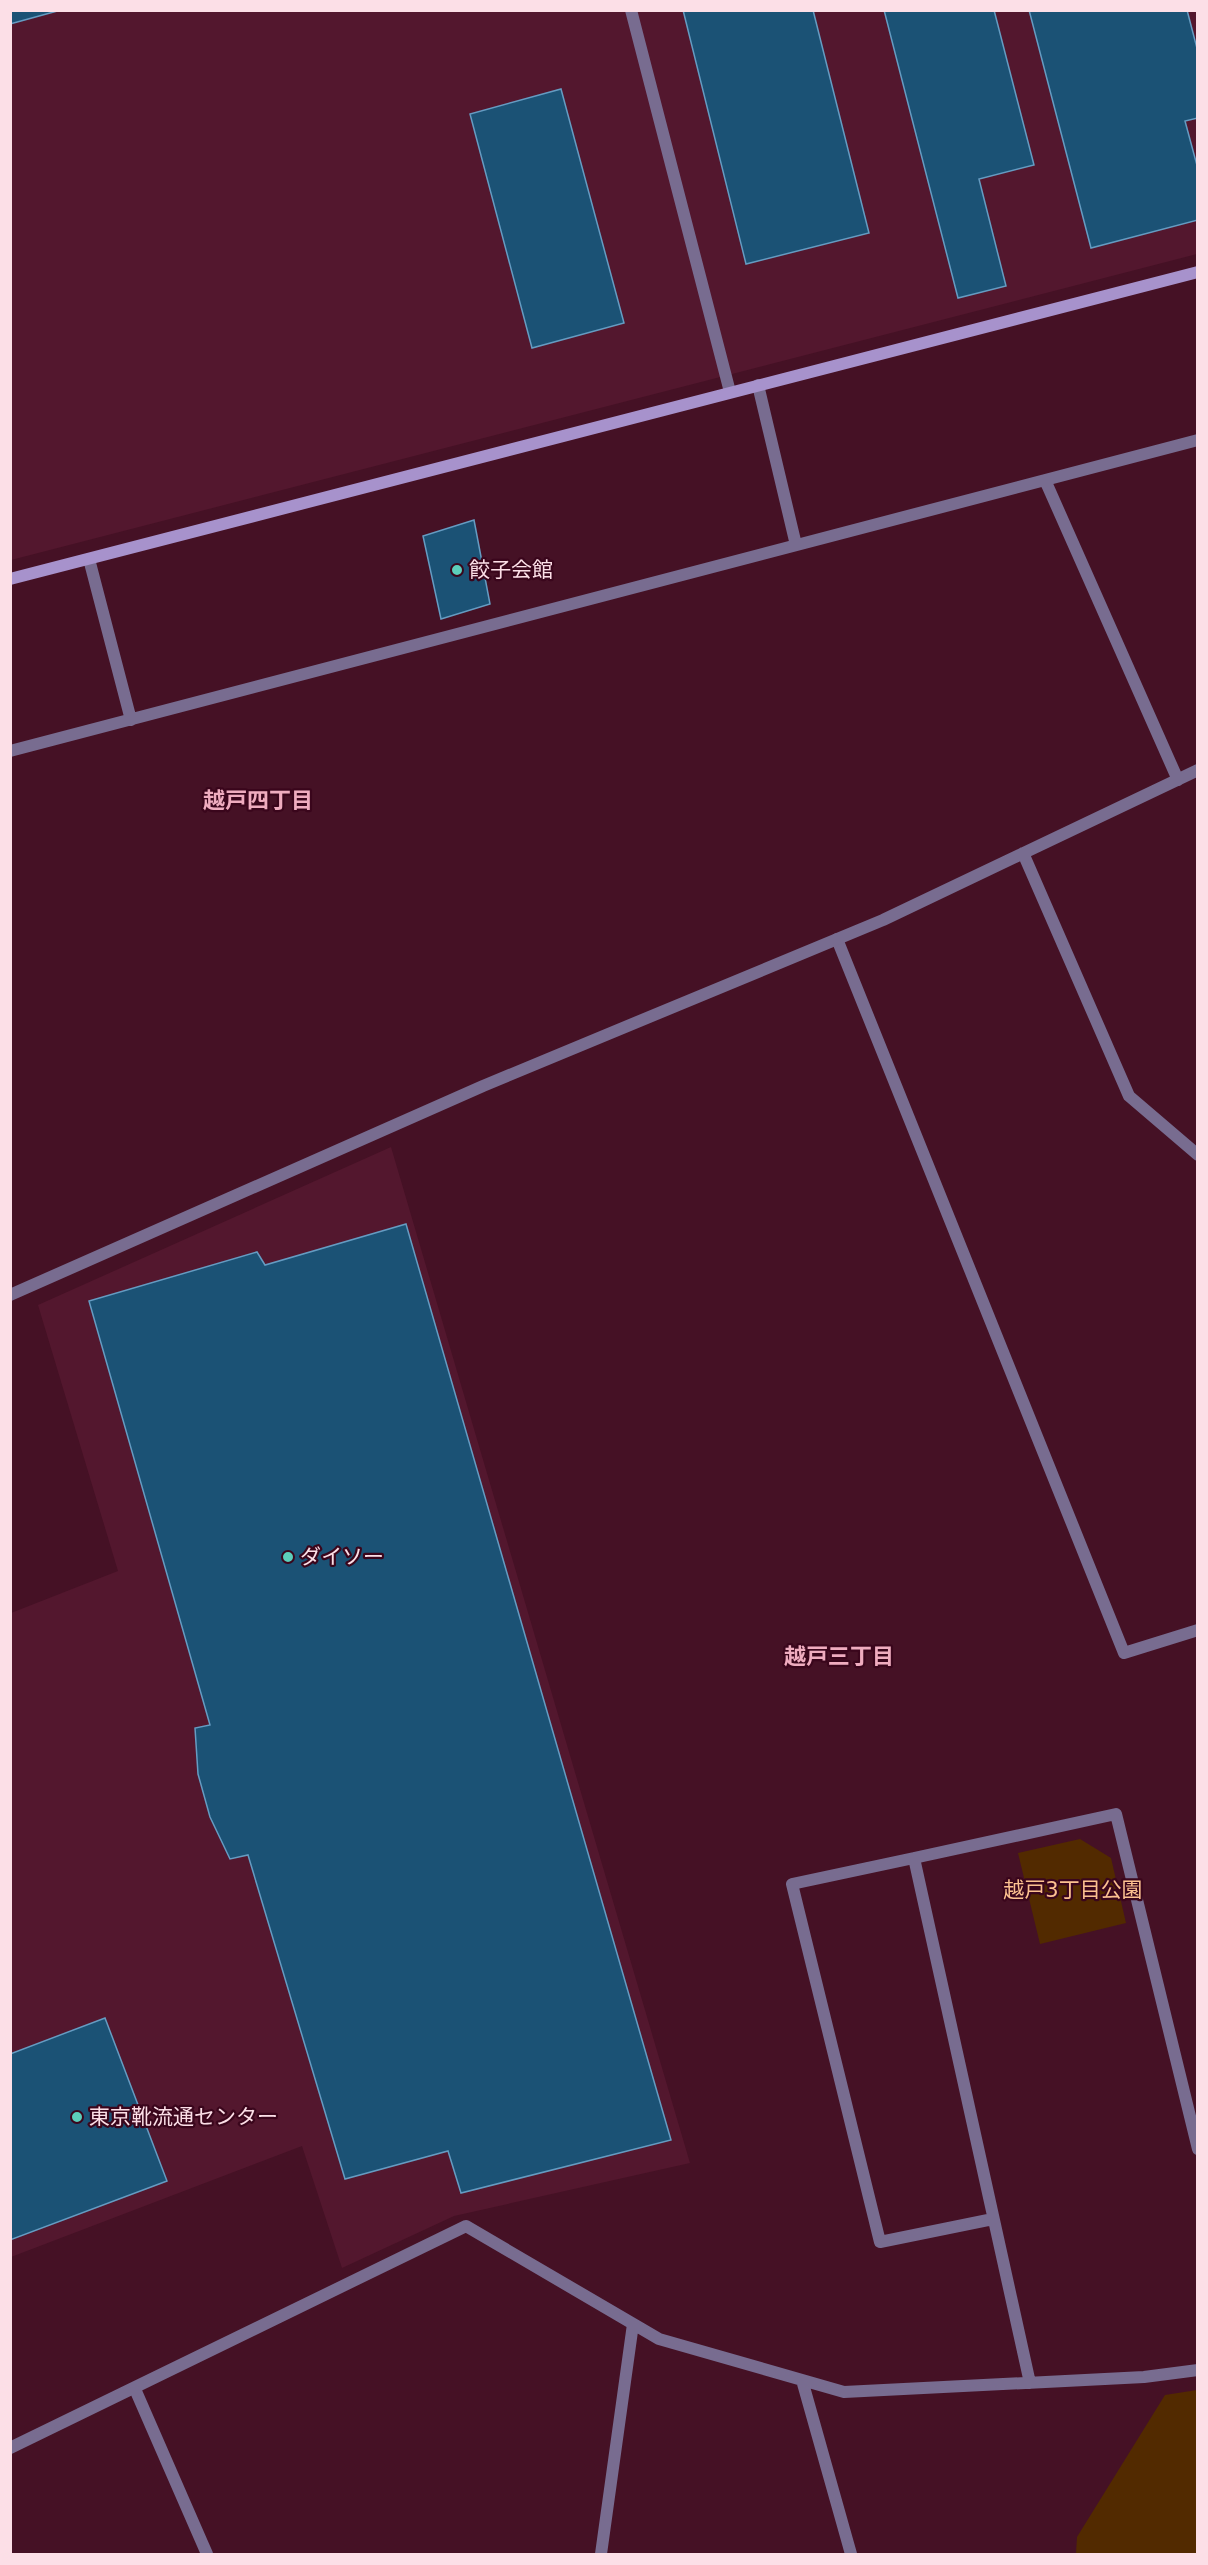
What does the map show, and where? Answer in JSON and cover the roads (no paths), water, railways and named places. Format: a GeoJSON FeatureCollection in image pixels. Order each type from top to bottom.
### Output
{"type":"FeatureCollection","features":[{"type":"Feature","properties":{"kind":"street"},"geometry":{"type":"LineString","coordinates":[[631,10],[730,392]]}},
{"type":"Feature","properties":{"kind":"street"},"geometry":{"type":"LineString","coordinates":[[10,579],[1197,272]]}},
{"type":"Feature","properties":{"kind":"street"},"geometry":{"type":"LineString","coordinates":[[758,385],[796,545]]}},
{"type":"Feature","properties":{"kind":"street"},"geometry":{"type":"LineString","coordinates":[[10,751],[1197,440]]}},
{"type":"Feature","properties":{"kind":"street"},"geometry":{"type":"LineString","coordinates":[[1045,480],[1178,780]]}},
{"type":"Feature","properties":{"kind":"street"},"geometry":{"type":"LineString","coordinates":[[89,559],[131,720]]}},
{"type":"Feature","properties":{"kind":"street"},"geometry":{"type":"LineString","coordinates":[[10,1295],[483,1086],[883,920],[1197,770]]}},
{"type":"Feature","properties":{"kind":"street"},"geometry":{"type":"LineString","coordinates":[[1023,853],[1129,1096],[1197,1155]]}},
{"type":"Feature","properties":{"kind":"street"},"geometry":{"type":"LineString","coordinates":[[837,939],[1124,1653],[1197,1630]]}},
{"type":"Feature","properties":{"kind":"street"},"geometry":{"type":"LineString","coordinates":[[993,2219],[879,2242],[792,1884],[1116,1814],[1197,2149]]}},
{"type":"Feature","properties":{"kind":"street"},"geometry":{"type":"LineString","coordinates":[[914,1858],[1030,2383]]}},
{"type":"Feature","properties":{"kind":"street"},"geometry":{"type":"LineString","coordinates":[[10,2448],[466,2226],[660,2339],[844,2392],[1144,2377],[1197,2370]]}},
{"type":"Feature","properties":{"kind":"street"},"geometry":{"type":"LineString","coordinates":[[602,2554],[633,2324]]}},
{"type":"Feature","properties":{"kind":"street"},"geometry":{"type":"LineString","coordinates":[[802,2380],[851,2554]]}},
{"type":"Feature","properties":{"kind":"street"},"geometry":{"type":"LineString","coordinates":[[135,2388],[207,2554]]}},
{"type":"Feature","properties":{"kind":"place","name":"餃子会館"},"geometry":{"type":"Point","coordinates":[457,570]}},
{"type":"Feature","properties":{"kind":"place","name":"ダイソー"},"geometry":{"type":"Point","coordinates":[288,1557]}},
{"type":"Feature","properties":{"kind":"place","name":"東京靴流通センター"},"geometry":{"type":"Point","coordinates":[77,2117]}},
{"type":"Feature","properties":{"kind":"district","name":"越戸四丁目"},"geometry":{"type":"Point","coordinates":[258,800]}},
{"type":"Feature","properties":{"kind":"district","name":"越戸三丁目"},"geometry":{"type":"Point","coordinates":[839,1656]}},
{"type":"Feature","properties":{"kind":"park label","name":"越戸3丁目公園"},"geometry":{"type":"Point","coordinates":[1073,1890]}}]}
